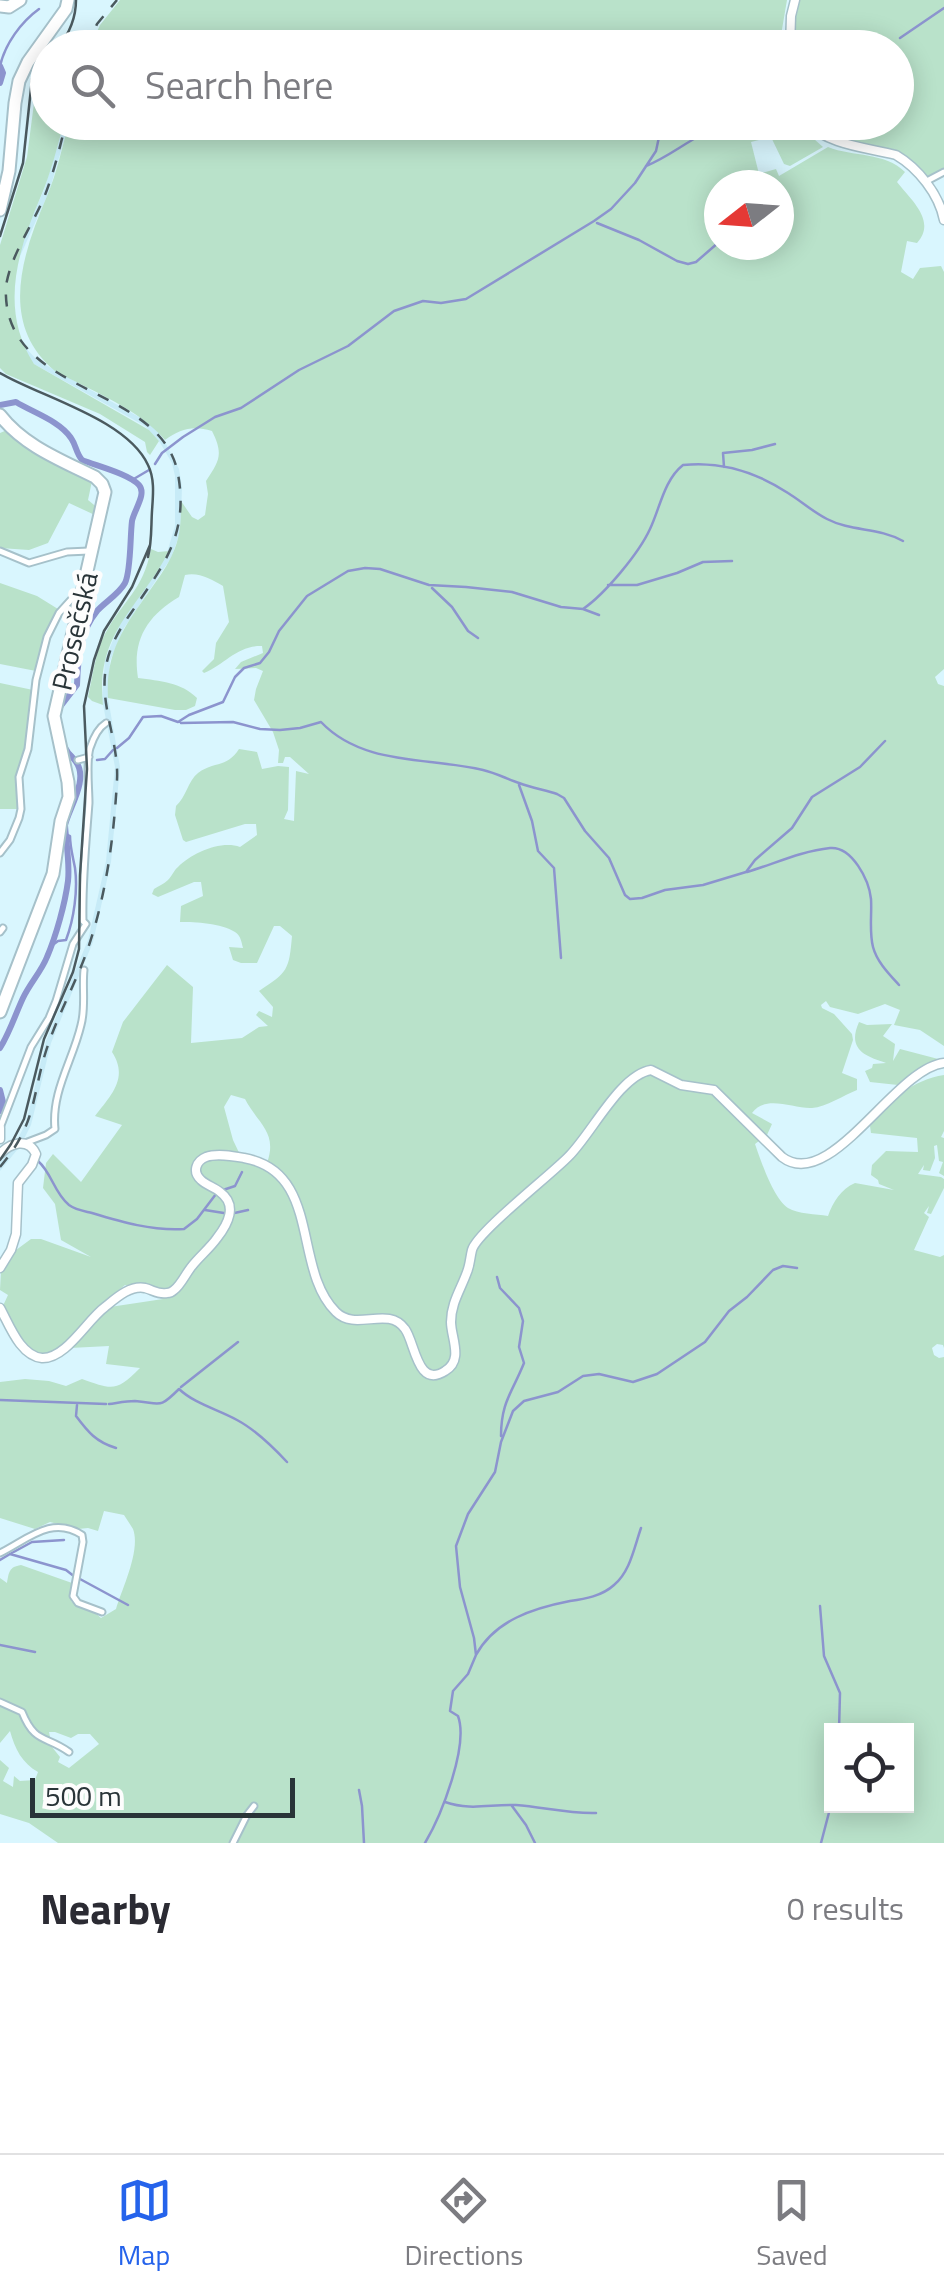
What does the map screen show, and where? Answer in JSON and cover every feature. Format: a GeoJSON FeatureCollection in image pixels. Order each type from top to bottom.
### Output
{"type":"FeatureCollection","features":[{"type":"Feature","properties":{"kind":"main road"},"geometry":{"type":"LineString","coordinates":[[0,6],[9,8],[20,0]]}},
{"type":"Feature","properties":{"kind":"main road"},"geometry":{"type":"LineString","coordinates":[[51,30],[68,0]]}},
{"type":"Feature","properties":{"kind":"main road"},"geometry":{"type":"LineString","coordinates":[[0,210],[10,171],[16,90],[30,59]]}},
{"type":"Feature","properties":{"kind":"main road","name":"Prosečská"},"geometry":{"type":"LineString","coordinates":[[0,415],[38,449],[95,477],[106,496],[54,716],[69,797],[53,874],[0,1012]]}},
{"type":"Feature","properties":{"kind":"street"},"geometry":{"type":"LineString","coordinates":[[791,30],[795,0]]}},
{"type":"Feature","properties":{"kind":"street"},"geometry":{"type":"LineString","coordinates":[[834,140],[896,155],[908,163],[943,205],[944,220]]}},
{"type":"Feature","properties":{"kind":"street"},"geometry":{"type":"LineString","coordinates":[[925,182],[944,172]]}},
{"type":"Feature","properties":{"kind":"street"},"geometry":{"type":"LineString","coordinates":[[0,550],[29,564],[67,552],[92,551]]}},
{"type":"Feature","properties":{"kind":"street"},"geometry":{"type":"LineString","coordinates":[[0,853],[10,840],[21,810],[19,777],[28,749],[36,680],[46,637],[59,612],[84,587]]}},
{"type":"Feature","properties":{"kind":"street"},"geometry":{"type":"LineString","coordinates":[[0,1139],[0,1128],[30,1048],[49,1018],[73,944],[86,924],[82,890],[89,757],[100,727],[106,723]]}},
{"type":"Feature","properties":{"kind":"street"},"geometry":{"type":"LineString","coordinates":[[78,760],[89,757]]}},
{"type":"Feature","properties":{"kind":"street"},"geometry":{"type":"LineString","coordinates":[[0,1154],[9,1145],[25,1143],[55,1130],[54,1104],[85,1009],[84,970]]}},
{"type":"Feature","properties":{"kind":"street"},"geometry":{"type":"LineString","coordinates":[[0,1308],[22,1346],[37,1357],[54,1356],[92,1317],[130,1290],[142,1288],[161,1294],[175,1290],[228,1223],[228,1200],[199,1180],[196,1164],[202,1158],[217,1155],[247,1158],[264,1165],[295,1197],[320,1288],[336,1313],[355,1320],[387,1318],[398,1322],[406,1330],[422,1368],[442,1373],[452,1366],[455,1356],[451,1320],[474,1244],[572,1153],[636,1075],[651,1070],[681,1086],[710,1088],[782,1157],[792,1164],[802,1164],[835,1150],[911,1078],[944,1063]]}},
{"type":"Feature","properties":{"kind":"street"},"geometry":{"type":"LineString","coordinates":[[0,1268],[16,1234],[18,1183],[36,1156],[33,1147],[25,1143]]}},
{"type":"Feature","properties":{"kind":"street"},"geometry":{"type":"LineString","coordinates":[[0,1553],[50,1526],[78,1532],[83,1538],[73,1596],[78,1603],[102,1612]]}},
{"type":"Feature","properties":{"kind":"street"},"geometry":{"type":"LineString","coordinates":[[0,1702],[22,1712],[28,1727],[40,1740],[69,1752]]}},
{"type":"Feature","properties":{"kind":"street"},"geometry":{"type":"LineString","coordinates":[[233,1843],[254,1806]]}},
{"type":"Feature","properties":{"kind":"shaded area"},"geometry":{"type":"Polygon","coordinates":[[[59,140],[64,140],[49,192],[12,274],[8,300],[12,324],[37,360],[148,422],[163,438],[179,469],[180,533],[171,558],[124,628],[110,661],[108,698],[120,767],[111,862],[93,942],[51,1043],[31,1125],[0,1171],[0,1163],[26,1123],[46,1041],[88,940],[106,861],[115,767],[102,699],[105,660],[119,625],[166,556],[175,526],[175,476],[159,441],[145,426],[34,364],[18,348],[7,326],[3,301],[7,272],[44,190],[59,140]]]}},
{"type":"Feature","properties":{"kind":"green space"},"geometry":{"type":"Polygon","coordinates":[[[120,0],[787,0],[782,30],[98,30],[120,0]]]}},
{"type":"Feature","properties":{"kind":"green space"},"geometry":{"type":"Polygon","coordinates":[[[800,0],[944,0],[944,169],[927,176],[909,158],[845,140],[914,140],[914,30],[793,30],[800,0]]]}},
{"type":"Feature","properties":{"kind":"green space"},"geometry":{"type":"Polygon","coordinates":[[[30,134],[30,140],[59,140],[25,239],[15,282],[17,324],[24,344],[34,364],[149,430],[159,441],[150,455],[145,442],[100,414],[0,368],[0,245],[27,157],[30,134]]]}},
{"type":"Feature","properties":{"kind":"green space"},"geometry":{"type":"Polygon","coordinates":[[[64,140],[759,140],[751,142],[758,170],[704,170],[704,260],[794,260],[794,170],[789,170],[828,147],[888,161],[905,172],[897,182],[920,211],[924,227],[917,243],[907,241],[901,272],[913,279],[920,268],[941,266],[944,272],[944,669],[935,677],[944,686],[944,1046],[920,1030],[894,1025],[900,1010],[885,1004],[858,1014],[830,1007],[826,1001],[822,1008],[834,1014],[852,1034],[842,1073],[857,1079],[857,1090],[817,1107],[772,1103],[752,1113],[772,1124],[767,1135],[755,1144],[777,1196],[792,1210],[828,1216],[838,1196],[855,1183],[894,1190],[879,1184],[871,1175],[872,1165],[886,1151],[918,1152],[917,1138],[871,1133],[870,1126],[902,1093],[922,1081],[944,1075],[944,1176],[939,1173],[943,1162],[939,1161],[937,1145],[930,1171],[923,1170],[924,1165],[918,1174],[941,1177],[944,1188],[931,1214],[927,1213],[929,1206],[924,1213],[929,1217],[914,1250],[944,1255],[944,1348],[937,1344],[932,1348],[934,1355],[944,1357],[944,1843],[58,1843],[29,1823],[0,1814],[0,1760],[9,1768],[3,1781],[13,1787],[14,1776],[20,1781],[35,1780],[38,1772],[20,1755],[10,1731],[0,1743],[0,1578],[7,1583],[10,1571],[21,1565],[72,1583],[71,1601],[101,1618],[116,1609],[133,1558],[135,1538],[124,1515],[104,1511],[98,1531],[50,1522],[35,1529],[0,1518],[0,1382],[25,1379],[66,1386],[82,1379],[108,1387],[119,1385],[140,1368],[106,1364],[109,1346],[70,1348],[93,1319],[110,1307],[163,1299],[125,1285],[89,1316],[63,1346],[46,1354],[37,1353],[20,1338],[2,1308],[8,1295],[0,1290],[1,1271],[12,1253],[31,1239],[91,1257],[61,1240],[55,1204],[43,1188],[46,1163],[53,1154],[81,1182],[122,1125],[95,1116],[116,1086],[119,1070],[112,1052],[123,1022],[167,965],[193,987],[191,1043],[242,1038],[268,1026],[256,1015],[259,1011],[272,1017],[273,1007],[259,991],[285,969],[292,936],[274,926],[257,963],[241,963],[233,960],[229,947],[243,948],[235,932],[216,925],[180,922],[181,906],[203,896],[201,882],[158,897],[152,894],[191,857],[216,847],[240,847],[257,835],[256,824],[245,824],[183,840],[176,806],[198,773],[230,759],[239,749],[257,752],[262,769],[289,767],[288,810],[284,819],[294,821],[296,771],[309,774],[290,757],[278,763],[279,750],[273,732],[254,700],[263,671],[235,669],[241,662],[263,653],[262,646],[246,649],[202,671],[214,659],[216,643],[229,622],[223,586],[205,577],[185,575],[179,597],[150,621],[137,652],[138,678],[184,689],[197,698],[195,706],[175,710],[108,698],[114,650],[175,548],[181,501],[192,517],[198,520],[205,515],[206,481],[217,463],[218,446],[212,431],[199,428],[187,429],[165,440],[128,410],[55,371],[38,353],[21,312],[20,290],[29,243],[64,140]],[[231,1095],[224,1107],[233,1140],[243,1161],[267,1163],[268,1136],[245,1099],[231,1095]],[[49,1732],[52,1747],[60,1757],[58,1762],[69,1768],[99,1744],[90,1734],[71,1738],[49,1732]]]}},
{"type":"Feature","properties":{"kind":"green space"},"geometry":{"type":"Polygon","coordinates":[[[772,140],[815,140],[823,147],[790,166],[784,164],[772,140]]]}},
{"type":"Feature","properties":{"kind":"green space"},"geometry":{"type":"Polygon","coordinates":[[[7,430],[92,481],[88,500],[99,509],[97,516],[69,503],[48,543],[29,550],[0,548],[0,433],[7,430]]]}},
{"type":"Feature","properties":{"kind":"green space"},"geometry":{"type":"Polygon","coordinates":[[[151,549],[169,551],[113,639],[102,680],[103,705],[88,697],[99,649],[138,585],[151,549]]]}},
{"type":"Feature","properties":{"kind":"green space"},"geometry":{"type":"Polygon","coordinates":[[[0,583],[37,596],[58,609],[42,643],[36,671],[0,664],[0,583]]]}},
{"type":"Feature","properties":{"kind":"green space"},"geometry":{"type":"Polygon","coordinates":[[[0,683],[33,690],[16,780],[18,809],[0,809],[0,683]]]}},
{"type":"Feature","properties":{"kind":"green space"},"geometry":{"type":"Polygon","coordinates":[[[859,1022],[892,1024],[883,1036],[895,1044],[893,1061],[900,1049],[942,1060],[898,1085],[870,1082],[865,1071],[873,1064],[886,1063],[856,1045],[859,1022]]]}},
{"type":"Feature","properties":{"kind":"waterway"},"geometry":{"type":"LineString","coordinates":[[912,30],[944,8]]}},
{"type":"Feature","properties":{"kind":"waterway"},"geometry":{"type":"LineString","coordinates":[[0,66],[15,34],[39,9]]}},
{"type":"Feature","properties":{"kind":"waterway"},"geometry":{"type":"LineString","coordinates":[[0,66],[0,83]]}},
{"type":"Feature","properties":{"kind":"waterway"},"geometry":{"type":"LineString","coordinates":[[155,464],[162,453],[183,437],[348,346],[394,311],[423,301],[466,299],[594,221],[635,183],[656,151],[658,140]]}},
{"type":"Feature","properties":{"kind":"waterway"},"geometry":{"type":"LineString","coordinates":[[646,166],[692,140]]}},
{"type":"Feature","properties":{"kind":"waterway"},"geometry":{"type":"LineString","coordinates":[[597,223],[677,261],[688,264],[704,255]]}},
{"type":"Feature","properties":{"kind":"waterway"},"geometry":{"type":"LineString","coordinates":[[0,405],[16,402],[53,422],[71,438],[82,460],[128,477],[141,489],[132,521],[127,578],[86,628],[77,685],[60,707]]}},
{"type":"Feature","properties":{"kind":"waterway"},"geometry":{"type":"LineString","coordinates":[[724,467],[723,453],[775,444]]}},
{"type":"Feature","properties":{"kind":"waterway"},"geometry":{"type":"LineString","coordinates":[[117,748],[143,717],[161,716],[178,722],[223,702],[235,677],[244,668],[260,663],[307,596],[348,571],[380,569],[429,585],[512,592],[561,607],[583,609],[638,550],[667,486],[683,465],[711,465],[750,474],[827,519],[903,541]]}},
{"type":"Feature","properties":{"kind":"waterway"},"geometry":{"type":"LineString","coordinates":[[132,480],[149,470]]}},
{"type":"Feature","properties":{"kind":"waterway"},"geometry":{"type":"LineString","coordinates":[[608,585],[637,585],[703,562],[732,561]]}},
{"type":"Feature","properties":{"kind":"waterway"},"geometry":{"type":"LineString","coordinates":[[432,588],[478,638]]}},
{"type":"Feature","properties":{"kind":"waterway"},"geometry":{"type":"LineString","coordinates":[[583,609],[599,615]]}},
{"type":"Feature","properties":{"kind":"waterway"},"geometry":{"type":"LineString","coordinates":[[181,723],[233,722],[280,730],[321,722],[338,736],[376,753],[483,770],[557,794],[609,858],[630,899],[746,872],[792,828],[812,797],[860,767],[885,741]]}},
{"type":"Feature","properties":{"kind":"waterway"},"geometry":{"type":"LineString","coordinates":[[0,1048],[47,957],[65,900],[69,867],[65,825],[80,777],[76,762],[66,749]]}},
{"type":"Feature","properties":{"kind":"waterway"},"geometry":{"type":"LineString","coordinates":[[97,760],[105,759],[113,750]]}},
{"type":"Feature","properties":{"kind":"waterway"},"geometry":{"type":"LineString","coordinates":[[519,785],[538,851],[554,868],[561,958]]}},
{"type":"Feature","properties":{"kind":"waterway"},"geometry":{"type":"LineString","coordinates":[[50,947],[66,940],[75,904],[75,868],[70,836],[66,834]]}},
{"type":"Feature","properties":{"kind":"waterway"},"geometry":{"type":"LineString","coordinates":[[747,872],[819,850],[845,852],[858,866],[870,891],[875,952],[899,985]]}},
{"type":"Feature","properties":{"kind":"waterway"},"geometry":{"type":"LineString","coordinates":[[0,1090],[0,1111]]}},
{"type":"Feature","properties":{"kind":"waterway"},"geometry":{"type":"LineString","coordinates":[[38,1161],[69,1205],[137,1225],[184,1229],[216,1194]]}},
{"type":"Feature","properties":{"kind":"waterway"},"geometry":{"type":"LineString","coordinates":[[223,1190],[235,1186],[242,1172]]}},
{"type":"Feature","properties":{"kind":"waterway"},"geometry":{"type":"LineString","coordinates":[[205,1210],[230,1214],[248,1210]]}},
{"type":"Feature","properties":{"kind":"waterway"},"geometry":{"type":"LineString","coordinates":[[425,1843],[457,1762],[460,1729],[458,1716],[450,1711],[453,1691],[468,1674],[476,1655],[460,1587],[456,1546],[468,1514],[495,1472],[513,1411],[524,1401],[558,1392],[583,1376],[599,1374],[633,1382],[657,1374],[705,1342],[729,1311],[773,1270],[783,1266],[797,1268]]}},
{"type":"Feature","properties":{"kind":"waterway"},"geometry":{"type":"LineString","coordinates":[[497,1277],[500,1288],[519,1308],[523,1321],[519,1347],[524,1363],[505,1406],[501,1436]]}},
{"type":"Feature","properties":{"kind":"waterway"},"geometry":{"type":"LineString","coordinates":[[181,1387],[238,1342]]}},
{"type":"Feature","properties":{"kind":"waterway"},"geometry":{"type":"LineString","coordinates":[[109,1404],[159,1404],[179,1389],[251,1429],[287,1462]]}},
{"type":"Feature","properties":{"kind":"waterway"},"geometry":{"type":"LineString","coordinates":[[0,1400],[106,1404]]}},
{"type":"Feature","properties":{"kind":"waterway"},"geometry":{"type":"LineString","coordinates":[[77,1405],[76,1416],[89,1432],[116,1448]]}},
{"type":"Feature","properties":{"kind":"waterway"},"geometry":{"type":"LineString","coordinates":[[476,1655],[494,1633],[517,1618],[609,1589],[628,1567],[641,1528]]}},
{"type":"Feature","properties":{"kind":"waterway"},"geometry":{"type":"LineString","coordinates":[[10,1554],[32,1542],[64,1540]]}},
{"type":"Feature","properties":{"kind":"waterway"},"geometry":{"type":"LineString","coordinates":[[0,1560],[10,1554],[66,1570],[75,1577]]}},
{"type":"Feature","properties":{"kind":"waterway"},"geometry":{"type":"LineString","coordinates":[[80,1579],[128,1605]]}},
{"type":"Feature","properties":{"kind":"waterway"},"geometry":{"type":"LineString","coordinates":[[820,1606],[824,1656],[840,1693],[839,1723]]}},
{"type":"Feature","properties":{"kind":"waterway"},"geometry":{"type":"LineString","coordinates":[[0,1645],[35,1652]]}},
{"type":"Feature","properties":{"kind":"waterway"},"geometry":{"type":"LineString","coordinates":[[359,1790],[364,1843]]}},
{"type":"Feature","properties":{"kind":"waterway"},"geometry":{"type":"LineString","coordinates":[[445,1802],[596,1813]]}},
{"type":"Feature","properties":{"kind":"waterway"},"geometry":{"type":"LineString","coordinates":[[512,1806],[535,1843]]}},
{"type":"Feature","properties":{"kind":"waterway"},"geometry":{"type":"LineString","coordinates":[[821,1843],[829,1813]]}},
{"type":"Feature","properties":{"kind":"tram line"},"geometry":{"type":"LineString","coordinates":[[68,30],[76,0]]}},
{"type":"Feature","properties":{"kind":"tram line"},"geometry":{"type":"LineString","coordinates":[[0,236],[23,163],[30,98]]}},
{"type":"Feature","properties":{"kind":"tram line"},"geometry":{"type":"LineString","coordinates":[[0,373],[103,422],[137,449],[153,482],[148,557]]}},
{"type":"Feature","properties":{"kind":"tram line"},"geometry":{"type":"LineString","coordinates":[[0,1160],[24,1119],[44,1039],[79,949],[87,769],[84,706],[94,660],[104,631],[132,587],[150,545]]}},
{"type":"Feature","properties":{"kind":"railway"},"geometry":{"type":"LineString","coordinates":[[94,30],[117,0]]}},
{"type":"Feature","properties":{"kind":"railway"},"geometry":{"type":"LineString","coordinates":[[0,1167],[28,1121],[43,1060],[87,951],[104,888],[117,780],[105,695],[107,660],[119,632],[171,549],[180,515],[178,474],[165,444],[143,421],[53,370],[28,349],[11,322],[6,286],[9,274],[45,195],[61,140]]}}]}
